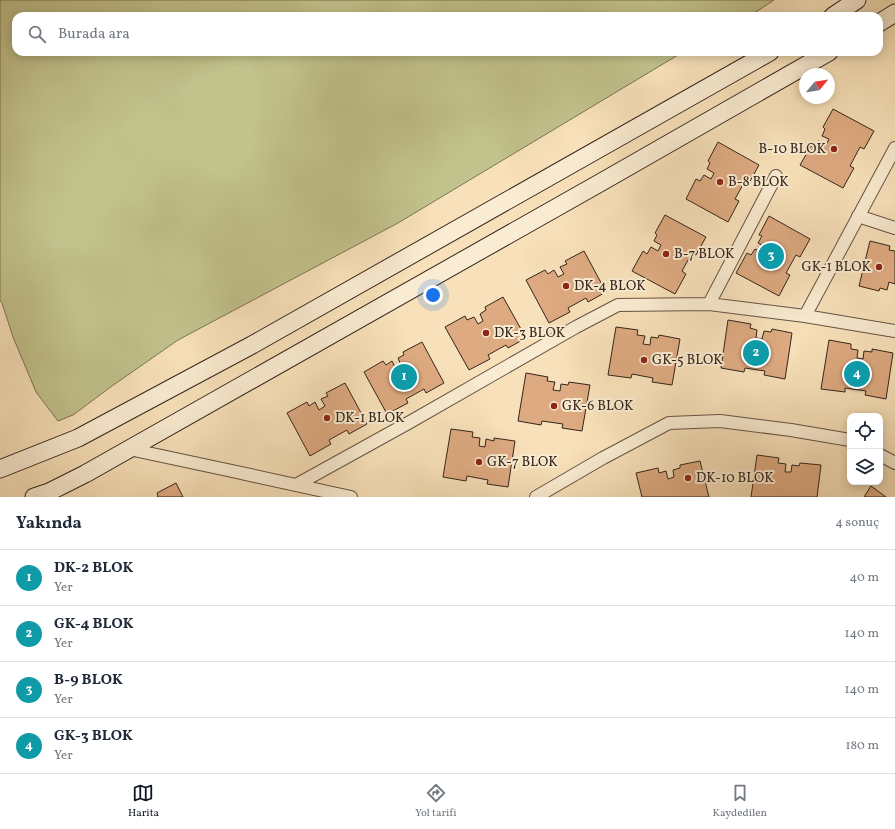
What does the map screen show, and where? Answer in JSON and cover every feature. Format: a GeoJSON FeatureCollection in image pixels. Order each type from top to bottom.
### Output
{"type":"FeatureCollection","features":[{"type":"Feature","properties":{"kind":"street"},"geometry":{"type":"LineString","coordinates":[[839,12],[857,0]]}},
{"type":"Feature","properties":{"kind":"street"},"geometry":{"type":"LineString","coordinates":[[883,21],[895,14]]}},
{"type":"Feature","properties":{"kind":"street"},"geometry":{"type":"LineString","coordinates":[[0,469],[78,438],[252,345],[763,56]]}},
{"type":"Feature","properties":{"kind":"street"},"geometry":{"type":"LineString","coordinates":[[34,497],[49,492],[85,474],[822,56]]}},
{"type":"Feature","properties":{"kind":"street"},"geometry":{"type":"LineString","coordinates":[[805,316],[895,148]]}},
{"type":"Feature","properties":{"kind":"street"},"geometry":{"type":"LineString","coordinates":[[709,304],[776,176]]}},
{"type":"Feature","properties":{"kind":"street"},"geometry":{"type":"LineString","coordinates":[[858,216],[895,228]]}},
{"type":"Feature","properties":{"kind":"street"},"geometry":{"type":"LineString","coordinates":[[296,485],[410,422],[562,334],[618,305],[709,304],[805,316],[895,331]]}},
{"type":"Feature","properties":{"kind":"street"},"geometry":{"type":"LineString","coordinates":[[536,497],[603,458],[669,423],[720,421],[791,430],[847,439]]}},
{"type":"Feature","properties":{"kind":"street"},"geometry":{"type":"LineString","coordinates":[[129,449],[351,497]]}},
{"type":"Feature","properties":{"kind":"street"},"geometry":{"type":"LineString","coordinates":[[883,457],[895,463]]}},
{"type":"Feature","properties":{"kind":"green space"},"geometry":{"type":"Polygon","coordinates":[[[0,0],[774,0],[756,12],[12,12],[12,56],[676,56],[398,223],[178,340],[73,415],[58,421],[36,392],[0,301],[0,0]]]}},
{"type":"Feature","properties":{"kind":"building","name":"B-10 BLOK"},"geometry":{"type":"Polygon","coordinates":[[[833,109],[874,131],[864,149],[860,147],[850,166],[854,168],[843,188],[800,165],[811,146],[815,148],[818,141],[826,145],[829,139],[822,136],[825,129],[823,127],[833,109]]]}},
{"type":"Feature","properties":{"kind":"building","name":"B-8 BLOK"},"geometry":{"type":"Polygon","coordinates":[[[718,142],[759,165],[749,183],[745,181],[735,199],[739,201],[728,222],[686,199],[696,179],[700,181],[704,175],[711,179],[714,173],[707,169],[710,163],[708,161],[718,142]]]}},
{"type":"Feature","properties":{"kind":"building","name":"B-7 BLOK"},"geometry":{"type":"Polygon","coordinates":[[[665,215],[706,237],[696,255],[692,253],[682,271],[686,274],[675,294],[632,271],[643,251],[647,254],[651,247],[658,251],[661,245],[654,241],[657,235],[655,233],[665,215]]]}},
{"type":"Feature","properties":{"kind":"building"},"geometry":{"type":"Polygon","coordinates":[[[769,216],[810,239],[800,257],[796,255],[786,273],[790,275],[779,296],[736,273],[747,253],[751,255],[755,249],[762,253],[765,247],[758,243],[762,236],[759,235],[769,216]]]}},
{"type":"Feature","properties":{"kind":"building","name":"GK-1 BLOK"},"geometry":{"type":"Polygon","coordinates":[[[870,241],[890,246],[889,250],[895,251],[895,284],[889,282],[887,290],[880,288],[879,291],[859,286],[870,241]]]}},
{"type":"Feature","properties":{"kind":"building","name":"DK-4 BLOK"},"geometry":{"type":"Polygon","coordinates":[[[584,251],[606,292],[588,302],[586,298],[568,308],[570,312],[549,323],[526,280],[545,270],[548,274],[554,270],[558,277],[564,274],[560,267],[567,264],[565,261],[584,251]]]}},
{"type":"Feature","properties":{"kind":"building","name":"DK-3 BLOK"},"geometry":{"type":"Polygon","coordinates":[[[503,297],[526,338],[508,348],[506,345],[488,355],[490,359],[469,370],[445,327],[465,316],[467,320],[474,317],[478,324],[483,321],[480,314],[486,310],[485,307],[503,297]]]}},
{"type":"Feature","properties":{"kind":"building"},"geometry":{"type":"Polygon","coordinates":[[[728,320],[751,324],[750,328],[757,330],[756,338],[762,339],[764,331],[771,332],[772,329],[792,333],[785,379],[764,375],[765,371],[745,368],[744,372],[721,368],[728,320]]]}},
{"type":"Feature","properties":{"kind":"building","name":"GK-5 BLOK"},"geometry":{"type":"Polygon","coordinates":[[[616,327],[638,330],[637,335],[645,336],[643,344],[650,345],[651,337],[658,338],[659,335],[680,339],[672,385],[652,382],[653,378],[632,374],[631,378],[608,375],[616,327]]]}},
{"type":"Feature","properties":{"kind":"building"},"geometry":{"type":"Polygon","coordinates":[[[829,340],[851,344],[851,349],[858,350],[857,358],[863,359],[864,351],[872,352],[872,349],[893,353],[886,399],[865,395],[866,391],[845,388],[845,392],[821,389],[829,340]]]}},
{"type":"Feature","properties":{"kind":"building"},"geometry":{"type":"Polygon","coordinates":[[[422,342],[444,383],[426,393],[424,389],[406,399],[408,403],[387,414],[364,372],[383,361],[386,365],[392,361],[396,369],[401,365],[398,358],[404,355],[403,352],[422,342]]]}},
{"type":"Feature","properties":{"kind":"building","name":"GK-6 BLOK"},"geometry":{"type":"Polygon","coordinates":[[[526,373],[548,377],[547,381],[555,382],[553,390],[560,391],[561,384],[568,385],[569,382],[590,385],[582,431],[562,428],[563,424],[542,421],[541,425],[518,421],[526,373]]]}},
{"type":"Feature","properties":{"kind":"building","name":"DK-1 BLOK"},"geometry":{"type":"Polygon","coordinates":[[[345,383],[367,424],[349,434],[347,430],[329,440],[331,444],[310,456],[287,413],[307,402],[309,406],[315,402],[319,410],[325,406],[321,399],[328,396],[326,393],[345,383]]]}},
{"type":"Feature","properties":{"kind":"building","name":"GK-7 BLOK"},"geometry":{"type":"Polygon","coordinates":[[[451,429],[473,432],[472,437],[480,438],[479,446],[485,447],[486,439],[494,441],[494,438],[515,441],[508,487],[487,484],[488,480],[467,476],[466,481],[443,477],[451,429]]]}},
{"type":"Feature","properties":{"kind":"building"},"geometry":{"type":"Polygon","coordinates":[[[757,455],[779,458],[778,463],[786,464],[785,472],[791,472],[792,465],[799,466],[800,463],[821,465],[817,497],[751,497],[757,455]]]}},
{"type":"Feature","properties":{"kind":"building","name":"DK-10 BLOK"},"geometry":{"type":"Polygon","coordinates":[[[700,461],[709,497],[642,497],[636,473],[658,468],[659,473],[666,471],[668,479],[674,477],[673,470],[680,468],[680,465],[700,461]]]}},
{"type":"Feature","properties":{"kind":"building"},"geometry":{"type":"Polygon","coordinates":[[[176,483],[183,497],[157,497],[157,493],[176,483]]]}},
{"type":"Feature","properties":{"kind":"building"},"geometry":{"type":"Polygon","coordinates":[[[871,486],[886,497],[864,497],[871,486]]]}},
{"type":"Feature","properties":{"kind":"place","name":"B-10 BLOK"},"geometry":{"type":"Point","coordinates":[834,149]}},
{"type":"Feature","properties":{"kind":"place","name":"B-8 BLOK"},"geometry":{"type":"Point","coordinates":[720,182]}},
{"type":"Feature","properties":{"kind":"place","name":"B-7 BLOK"},"geometry":{"type":"Point","coordinates":[666,254]}},
{"type":"Feature","properties":{"kind":"place","name":"B-9 BLOK"},"geometry":{"type":"Point","coordinates":[771,256]}},
{"type":"Feature","properties":{"kind":"place","name":"GK-1 BLOK"},"geometry":{"type":"Point","coordinates":[879,267]}},
{"type":"Feature","properties":{"kind":"place","name":"DK-4 BLOK"},"geometry":{"type":"Point","coordinates":[566,286]}},
{"type":"Feature","properties":{"kind":"place","name":"DK-3 BLOK"},"geometry":{"type":"Point","coordinates":[486,333]}},
{"type":"Feature","properties":{"kind":"place","name":"GK-4 BLOK"},"geometry":{"type":"Point","coordinates":[756,353]}},
{"type":"Feature","properties":{"kind":"place","name":"GK-5 BLOK"},"geometry":{"type":"Point","coordinates":[644,360]}},
{"type":"Feature","properties":{"kind":"place","name":"GK-3 BLOK"},"geometry":{"type":"Point","coordinates":[857,374]}},
{"type":"Feature","properties":{"kind":"place","name":"DK-2 BLOK"},"geometry":{"type":"Point","coordinates":[404,377]}},
{"type":"Feature","properties":{"kind":"place","name":"GK-6 BLOK"},"geometry":{"type":"Point","coordinates":[554,406]}},
{"type":"Feature","properties":{"kind":"place","name":"DK-1 BLOK"},"geometry":{"type":"Point","coordinates":[327,418]}},
{"type":"Feature","properties":{"kind":"place","name":"GK-7 BLOK"},"geometry":{"type":"Point","coordinates":[479,462]}},
{"type":"Feature","properties":{"kind":"place","name":"DK-10 BLOK"},"geometry":{"type":"Point","coordinates":[688,478]}}]}
